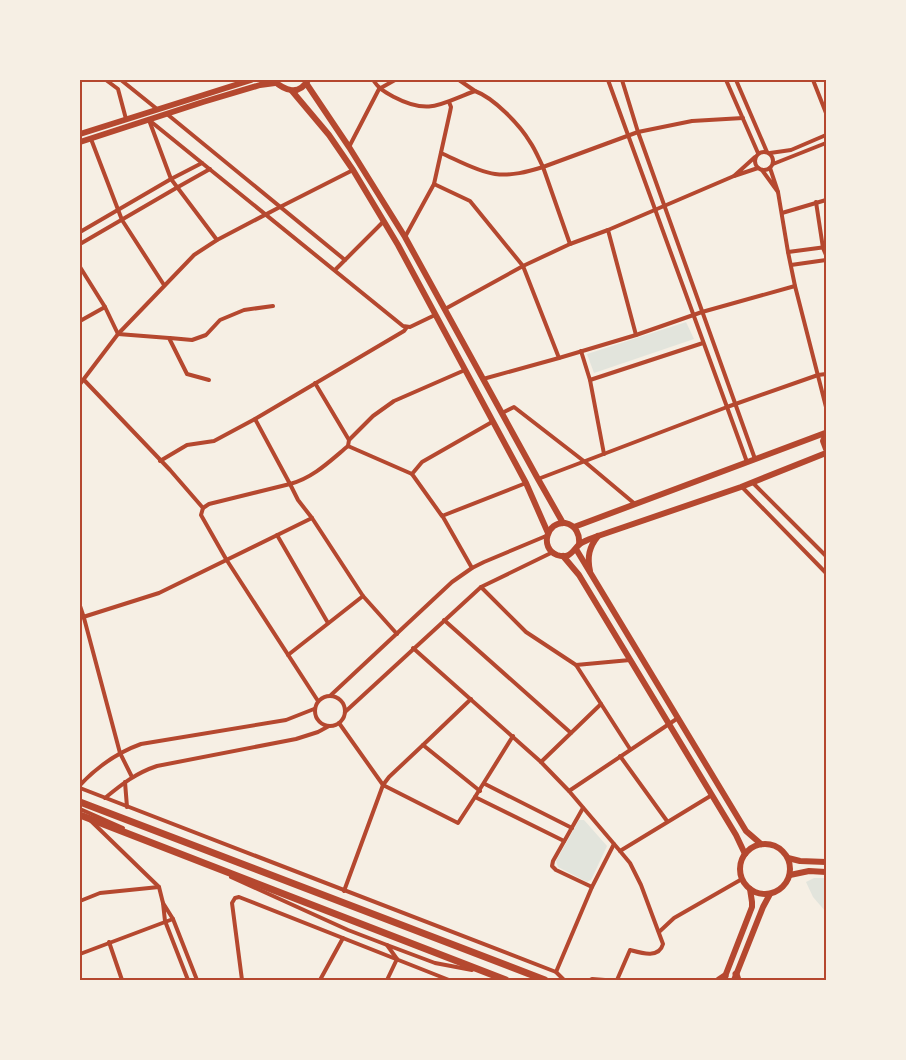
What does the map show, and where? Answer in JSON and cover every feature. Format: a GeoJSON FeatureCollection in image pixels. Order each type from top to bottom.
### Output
{"type":"FeatureCollection","features":[{"type":"Feature","properties":{"kind":"highway"},"geometry":{"type":"LineString","coordinates":[[80,802],[545,981]]}},
{"type":"Feature","properties":{"kind":"highway"},"geometry":{"type":"LineString","coordinates":[[80,811],[506,981]]}},
{"type":"Feature","properties":{"kind":"main road"},"geometry":{"type":"LineString","coordinates":[[80,134],[251,80]]}},
{"type":"Feature","properties":{"kind":"main road"},"geometry":{"type":"LineString","coordinates":[[80,142],[274,81],[292,91],[320,122],[353,170],[398,245],[526,483],[548,534],[547,544],[553,552],[563,556],[579,574],[736,835],[745,854]]}},
{"type":"Feature","properties":{"kind":"main road"},"geometry":{"type":"LineString","coordinates":[[292,91],[300,90],[307,81],[349,147],[405,237],[563,523]]}},
{"type":"Feature","properties":{"kind":"main road"},"geometry":{"type":"LineString","coordinates":[[574,527],[826,433]]}},
{"type":"Feature","properties":{"kind":"main road"},"geometry":{"type":"LineString","coordinates":[[563,556],[573,553],[578,547],[598,536],[741,487],[826,451],[823,441],[826,433]]}},
{"type":"Feature","properties":{"kind":"main road"},"geometry":{"type":"LineString","coordinates":[[548,534],[554,526],[563,523],[574,527],[579,534],[578,547],[591,574],[746,831],[761,844]]}},
{"type":"Feature","properties":{"kind":"main road"},"geometry":{"type":"LineString","coordinates":[[591,574],[589,555],[591,546],[598,536]]}},
{"type":"Feature","properties":{"kind":"main road"},"geometry":{"type":"LineString","coordinates":[[761,844],[778,847],[784,852],[791,869],[785,885],[770,894],[759,894],[750,889],[742,879],[740,868],[745,854],[752,847],[761,844]]}},
{"type":"Feature","properties":{"kind":"main road"},"geometry":{"type":"LineString","coordinates":[[788,858],[826,862]]}},
{"type":"Feature","properties":{"kind":"main road"},"geometry":{"type":"LineString","coordinates":[[790,875],[809,871],[826,872]]}},
{"type":"Feature","properties":{"kind":"main road"},"geometry":{"type":"LineString","coordinates":[[722,979],[752,907],[750,889]]}},
{"type":"Feature","properties":{"kind":"main road"},"geometry":{"type":"LineString","coordinates":[[736,978],[770,894]]}},
{"type":"Feature","properties":{"kind":"street"},"geometry":{"type":"LineString","coordinates":[[106,80],[118,89],[126,119]]}},
{"type":"Feature","properties":{"kind":"street"},"geometry":{"type":"LineString","coordinates":[[122,80],[157,109]]}},
{"type":"Feature","properties":{"kind":"street"},"geometry":{"type":"LineString","coordinates":[[373,80],[379,89],[405,103],[421,107],[437,106],[476,91]]}},
{"type":"Feature","properties":{"kind":"street"},"geometry":{"type":"LineString","coordinates":[[349,147],[379,89],[395,80]]}},
{"type":"Feature","properties":{"kind":"street"},"geometry":{"type":"LineString","coordinates":[[459,80],[485,95],[531,142],[543,167],[570,244]]}},
{"type":"Feature","properties":{"kind":"street"},"geometry":{"type":"LineString","coordinates":[[608,80],[747,462]]}},
{"type":"Feature","properties":{"kind":"street"},"geometry":{"type":"LineString","coordinates":[[622,80],[638,132],[755,459]]}},
{"type":"Feature","properties":{"kind":"street"},"geometry":{"type":"LineString","coordinates":[[726,80],[757,155],[755,164],[778,192]]}},
{"type":"Feature","properties":{"kind":"street"},"geometry":{"type":"LineString","coordinates":[[736,80],[768,152],[773,158],[772,166],[795,286],[826,407]]}},
{"type":"Feature","properties":{"kind":"street"},"geometry":{"type":"LineString","coordinates":[[813,80],[826,113]]}},
{"type":"Feature","properties":{"kind":"street"},"geometry":{"type":"LineString","coordinates":[[405,237],[434,183],[451,107],[449,102]]}},
{"type":"Feature","properties":{"kind":"street"},"geometry":{"type":"LineString","coordinates":[[166,114],[345,260]]}},
{"type":"Feature","properties":{"kind":"street"},"geometry":{"type":"LineString","coordinates":[[441,153],[494,174],[518,174],[638,132],[692,121],[743,118]]}},
{"type":"Feature","properties":{"kind":"street"},"geometry":{"type":"LineString","coordinates":[[148,120],[403,326],[410,327],[436,314]]}},
{"type":"Feature","properties":{"kind":"street"},"geometry":{"type":"LineString","coordinates":[[148,120],[171,179],[217,240]]}},
{"type":"Feature","properties":{"kind":"street"},"geometry":{"type":"LineString","coordinates":[[734,176],[757,155],[791,150],[826,135]]}},
{"type":"Feature","properties":{"kind":"street"},"geometry":{"type":"LineString","coordinates":[[91,138],[122,220],[164,285]]}},
{"type":"Feature","properties":{"kind":"street"},"geometry":{"type":"LineString","coordinates":[[445,309],[523,266],[570,244],[734,176],[760,169],[766,170],[826,143]]}},
{"type":"Feature","properties":{"kind":"street"},"geometry":{"type":"LineString","coordinates":[[80,232],[202,163]]}},
{"type":"Feature","properties":{"kind":"street"},"geometry":{"type":"LineString","coordinates":[[80,244],[210,170]]}},
{"type":"Feature","properties":{"kind":"street"},"geometry":{"type":"LineString","coordinates":[[80,384],[118,334],[194,255],[217,240],[353,170]]}},
{"type":"Feature","properties":{"kind":"street"},"geometry":{"type":"LineString","coordinates":[[434,183],[470,201],[523,266],[559,358]]}},
{"type":"Feature","properties":{"kind":"street"},"geometry":{"type":"LineString","coordinates":[[782,213],[826,200]]}},
{"type":"Feature","properties":{"kind":"street"},"geometry":{"type":"LineString","coordinates":[[816,202],[826,255]]}},
{"type":"Feature","properties":{"kind":"street"},"geometry":{"type":"LineString","coordinates":[[335,270],[384,222]]}},
{"type":"Feature","properties":{"kind":"street"},"geometry":{"type":"LineString","coordinates":[[608,230],[636,335]]}},
{"type":"Feature","properties":{"kind":"street"},"geometry":{"type":"LineString","coordinates":[[788,252],[825,247]]}},
{"type":"Feature","properties":{"kind":"street"},"geometry":{"type":"LineString","coordinates":[[791,265],[826,260]]}},
{"type":"Feature","properties":{"kind":"street"},"geometry":{"type":"LineString","coordinates":[[80,267],[105,307],[118,334]]}},
{"type":"Feature","properties":{"kind":"street"},"geometry":{"type":"LineString","coordinates":[[483,379],[795,286]]}},
{"type":"Feature","properties":{"kind":"street"},"geometry":{"type":"LineString","coordinates":[[118,334],[192,340],[206,335],[220,320],[228,316],[244,310],[273,306]]}},
{"type":"Feature","properties":{"kind":"street"},"geometry":{"type":"LineString","coordinates":[[80,321],[105,307]]}},
{"type":"Feature","properties":{"kind":"street"},"geometry":{"type":"LineString","coordinates":[[160,461],[187,445],[214,441],[255,419],[404,331],[407,327]]}},
{"type":"Feature","properties":{"kind":"street"},"geometry":{"type":"LineString","coordinates":[[169,338],[187,374],[209,380]]}},
{"type":"Feature","properties":{"kind":"street"},"geometry":{"type":"LineString","coordinates":[[590,380],[703,343]]}},
{"type":"Feature","properties":{"kind":"street"},"geometry":{"type":"LineString","coordinates":[[581,351],[590,380],[604,454]]}},
{"type":"Feature","properties":{"kind":"street"},"geometry":{"type":"LineString","coordinates":[[318,701],[226,559],[201,515],[203,508],[209,504],[301,482],[321,469],[348,446],[349,440],[373,416],[394,401],[465,370]]}},
{"type":"Feature","properties":{"kind":"street"},"geometry":{"type":"LineString","coordinates":[[538,479],[727,407],[826,374]]}},
{"type":"Feature","properties":{"kind":"street"},"geometry":{"type":"LineString","coordinates":[[84,380],[203,508]]}},
{"type":"Feature","properties":{"kind":"street"},"geometry":{"type":"LineString","coordinates":[[315,383],[349,440]]}},
{"type":"Feature","properties":{"kind":"street"},"geometry":{"type":"LineString","coordinates":[[501,413],[514,407],[635,504]]}},
{"type":"Feature","properties":{"kind":"street"},"geometry":{"type":"LineString","coordinates":[[255,419],[298,501],[312,518],[363,596],[397,634]]}},
{"type":"Feature","properties":{"kind":"street"},"geometry":{"type":"LineString","coordinates":[[412,474],[422,462],[493,421]]}},
{"type":"Feature","properties":{"kind":"street"},"geometry":{"type":"LineString","coordinates":[[348,446],[412,474],[442,516],[472,568]]}},
{"type":"Feature","properties":{"kind":"street"},"geometry":{"type":"LineString","coordinates":[[752,482],[826,556]]}},
{"type":"Feature","properties":{"kind":"street"},"geometry":{"type":"LineString","coordinates":[[442,516],[526,483]]}},
{"type":"Feature","properties":{"kind":"street"},"geometry":{"type":"LineString","coordinates":[[741,487],[826,573]]}},
{"type":"Feature","properties":{"kind":"street"},"geometry":{"type":"LineString","coordinates":[[82,618],[159,593],[312,518]]}},
{"type":"Feature","properties":{"kind":"street"},"geometry":{"type":"LineString","coordinates":[[329,726],[320,722],[315,714],[314,710],[318,701],[331,695],[452,582],[472,568],[548,534]]}},
{"type":"Feature","properties":{"kind":"street"},"geometry":{"type":"LineString","coordinates":[[277,535],[328,624]]}},
{"type":"Feature","properties":{"kind":"street"},"geometry":{"type":"LineString","coordinates":[[105,798],[132,777],[157,766],[296,739],[339,723],[345,712],[481,587],[553,552]]}},
{"type":"Feature","properties":{"kind":"street"},"geometry":{"type":"LineString","coordinates":[[822,569],[826,564]]}},
{"type":"Feature","properties":{"kind":"street"},"geometry":{"type":"LineString","coordinates":[[481,587],[526,632],[576,665],[630,749]]}},
{"type":"Feature","properties":{"kind":"street"},"geometry":{"type":"LineString","coordinates":[[288,655],[363,596]]}},
{"type":"Feature","properties":{"kind":"street"},"geometry":{"type":"LineString","coordinates":[[80,606],[120,753],[132,777]]}},
{"type":"Feature","properties":{"kind":"street"},"geometry":{"type":"LineString","coordinates":[[444,620],[571,732]]}},
{"type":"Feature","properties":{"kind":"street"},"geometry":{"type":"LineString","coordinates":[[413,648],[541,762],[630,863],[641,885],[663,944],[662,950],[658,953],[650,954],[630,950],[617,981]]}},
{"type":"Feature","properties":{"kind":"street"},"geometry":{"type":"LineString","coordinates":[[576,665],[630,660]]}},
{"type":"Feature","properties":{"kind":"street"},"geometry":{"type":"LineString","coordinates":[[331,695],[340,699],[345,712]]}},
{"type":"Feature","properties":{"kind":"street"},"geometry":{"type":"LineString","coordinates":[[344,891],[383,786],[389,777],[471,699]]}},
{"type":"Feature","properties":{"kind":"street"},"geometry":{"type":"LineString","coordinates":[[541,762],[601,704]]}},
{"type":"Feature","properties":{"kind":"street"},"geometry":{"type":"LineString","coordinates":[[314,710],[286,720],[141,744],[120,753],[98,767],[80,787],[556,972],[564,981]]}},
{"type":"Feature","properties":{"kind":"street"},"geometry":{"type":"LineString","coordinates":[[568,791],[678,717]]}},
{"type":"Feature","properties":{"kind":"street"},"geometry":{"type":"LineString","coordinates":[[339,723],[383,786],[458,823],[485,784],[513,736]]}},
{"type":"Feature","properties":{"kind":"street"},"geometry":{"type":"LineString","coordinates":[[423,745],[480,791]]}},
{"type":"Feature","properties":{"kind":"street"},"geometry":{"type":"LineString","coordinates":[[620,756],[667,821]]}},
{"type":"Feature","properties":{"kind":"street"},"geometry":{"type":"LineString","coordinates":[[125,782],[127,807]]}},
{"type":"Feature","properties":{"kind":"street"},"geometry":{"type":"LineString","coordinates":[[485,784],[572,828]]}},
{"type":"Feature","properties":{"kind":"street"},"geometry":{"type":"LineString","coordinates":[[620,851],[712,795]]}},
{"type":"Feature","properties":{"kind":"street"},"geometry":{"type":"LineString","coordinates":[[475,798],[564,841]]}},
{"type":"Feature","properties":{"kind":"street"},"geometry":{"type":"LineString","coordinates":[[583,808],[552,866],[592,887]]}},
{"type":"Feature","properties":{"kind":"street"},"geometry":{"type":"LineString","coordinates":[[80,811],[159,886],[165,921],[188,981]]}},
{"type":"Feature","properties":{"kind":"street"},"geometry":{"type":"LineString","coordinates":[[80,811],[348,930],[435,963],[485,972]]}},
{"type":"Feature","properties":{"kind":"street"},"geometry":{"type":"LineString","coordinates":[[556,972],[592,887],[614,844]]}},
{"type":"Feature","properties":{"kind":"street"},"geometry":{"type":"LineString","coordinates":[[659,932],[674,918],[742,879]]}},
{"type":"Feature","properties":{"kind":"street"},"geometry":{"type":"LineString","coordinates":[[80,901],[100,893],[159,886]]}},
{"type":"Feature","properties":{"kind":"street"},"geometry":{"type":"LineString","coordinates":[[242,981],[232,903],[235,898],[239,897],[449,981]]}},
{"type":"Feature","properties":{"kind":"street"},"geometry":{"type":"LineString","coordinates":[[163,903],[173,919],[197,981]]}},
{"type":"Feature","properties":{"kind":"street"},"geometry":{"type":"LineString","coordinates":[[80,954],[173,919]]}},
{"type":"Feature","properties":{"kind":"street"},"geometry":{"type":"LineString","coordinates":[[320,981],[343,938]]}},
{"type":"Feature","properties":{"kind":"street"},"geometry":{"type":"LineString","coordinates":[[109,942],[122,981]]}},
{"type":"Feature","properties":{"kind":"street"},"geometry":{"type":"LineString","coordinates":[[387,945],[398,959]]}},
{"type":"Feature","properties":{"kind":"street"},"geometry":{"type":"LineString","coordinates":[[387,981],[398,959]]}},
{"type":"Feature","properties":{"kind":"street"},"geometry":{"type":"LineString","coordinates":[[426,970],[435,963]]}},
{"type":"Feature","properties":{"kind":"street"},"geometry":{"type":"LineString","coordinates":[[590,981],[592,979],[605,981]]}},
{"type":"Feature","properties":{"kind":"shaded area"},"geometry":{"type":"Polygon","coordinates":[[[686,322],[694,339],[594,373],[587,354],[686,322]]]}},
{"type":"Feature","properties":{"kind":"shaded area"},"geometry":{"type":"Polygon","coordinates":[[[579,820],[584,820],[607,846],[591,880],[587,882],[558,867],[556,861],[579,820]]]}},
{"type":"Feature","properties":{"kind":"shaded area"},"geometry":{"type":"Polygon","coordinates":[[[814,878],[826,878],[826,912],[813,897],[806,882],[814,878]]]}}]}
